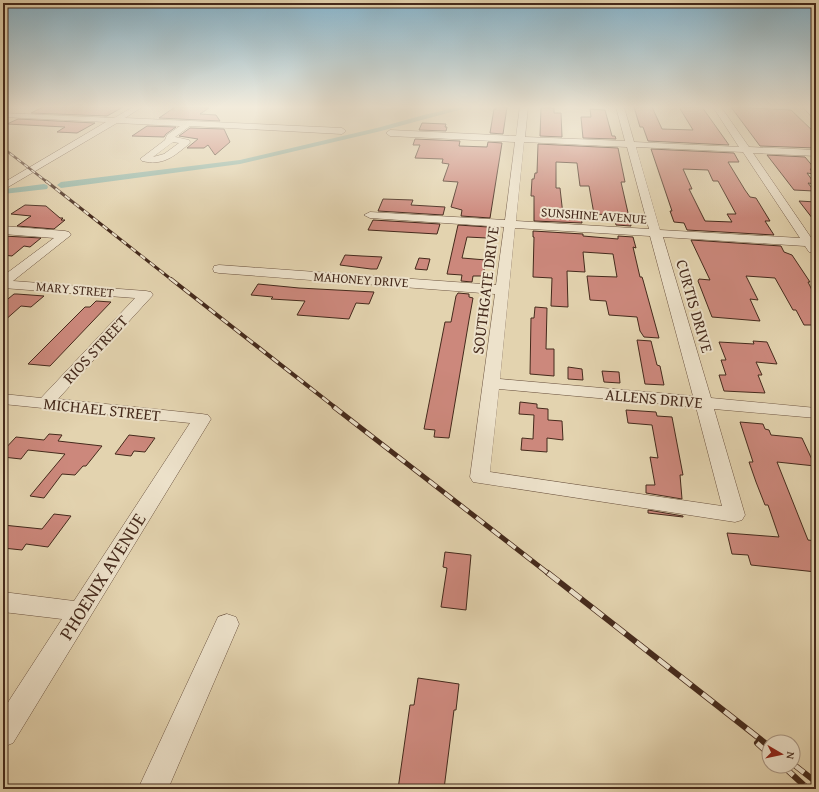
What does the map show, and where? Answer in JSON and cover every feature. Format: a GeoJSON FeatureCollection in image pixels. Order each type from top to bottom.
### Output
{"type":"FeatureCollection","features":[{"type":"Feature","properties":{"kind":"street"},"geometry":{"type":"LineString","coordinates":[[3,186],[75,144]]}},
{"type":"Feature","properties":{"kind":"street","name":"SOUTHGATE DRIVE"},"geometry":{"type":"LineString","coordinates":[[519,144],[480,476],[735,515]]}},
{"type":"Feature","properties":{"kind":"street"},"geometry":{"type":"LineString","coordinates":[[631,144],[816,153]]}},
{"type":"Feature","properties":{"kind":"street","name":"CURTIS DRIVE"},"geometry":{"type":"LineString","coordinates":[[631,144],[735,515]]}},
{"type":"Feature","properties":{"kind":"street"},"geometry":{"type":"LineString","coordinates":[[742,144],[812,243],[816,254]]}},
{"type":"Feature","properties":{"kind":"street","name":"SUNSHINE AVENUE"},"geometry":{"type":"LineString","coordinates":[[370,215],[812,243]]}},
{"type":"Feature","properties":{"kind":"street"},"geometry":{"type":"LineString","coordinates":[[3,230],[65,235],[3,283]]}},
{"type":"Feature","properties":{"kind":"street","name":"MAHONEY DRIVE"},"geometry":{"type":"LineString","coordinates":[[220,269],[502,290]]}},
{"type":"Feature","properties":{"kind":"street","name":"MARY STREET"},"geometry":{"type":"LineString","coordinates":[[3,283],[146,295]]}},
{"type":"Feature","properties":{"kind":"street","name":"RIOS STREET"},"geometry":{"type":"LineString","coordinates":[[44,403],[146,295]]}},
{"type":"Feature","properties":{"kind":"street","name":"ALLENS DRIVE"},"geometry":{"type":"LineString","coordinates":[[491,383],[816,413]]}},
{"type":"Feature","properties":{"kind":"street","name":"MICHAEL STREET"},"geometry":{"type":"LineString","coordinates":[[3,399],[202,419]]}},
{"type":"Feature","properties":{"kind":"street","name":"PHOENIX AVENUE"},"geometry":{"type":"LineString","coordinates":[[3,734],[202,419]]}},
{"type":"Feature","properties":{"kind":"street"},"geometry":{"type":"LineString","coordinates":[[3,602],[80,612]]}},
{"type":"Feature","properties":{"kind":"street"},"geometry":{"type":"LineString","coordinates":[[153,789],[227,624]]}},
{"type":"Feature","properties":{"kind":"building"},"geometry":{"type":"Polygon","coordinates":[[[192,144],[228,144],[215,155],[208,145],[204,148],[187,148],[192,144]]]}},
{"type":"Feature","properties":{"kind":"building"},"geometry":{"type":"Polygon","coordinates":[[[459,144],[459,146],[487,147],[488,144],[502,144],[490,218],[461,216],[462,210],[451,207],[458,182],[443,181],[449,164],[442,163],[443,159],[415,158],[420,145],[413,145],[459,144]]]}},
{"type":"Feature","properties":{"kind":"building"},"geometry":{"type":"Polygon","coordinates":[[[538,144],[618,148],[625,182],[621,182],[631,226],[616,225],[614,215],[594,214],[589,186],[580,186],[577,163],[556,162],[556,188],[560,188],[563,215],[581,216],[582,223],[534,221],[534,196],[531,196],[532,179],[534,179],[535,173],[537,173],[538,144]]]}},
{"type":"Feature","properties":{"kind":"building"},"geometry":{"type":"Polygon","coordinates":[[[708,144],[728,144],[729,145],[708,144]]]}},
{"type":"Feature","properties":{"kind":"building"},"geometry":{"type":"Polygon","coordinates":[[[758,144],[816,144],[816,148],[760,146],[758,144]]]}},
{"type":"Feature","properties":{"kind":"building"},"geometry":{"type":"Polygon","coordinates":[[[651,149],[734,153],[739,162],[728,162],[750,197],[756,198],[770,221],[765,221],[774,235],[687,230],[684,223],[674,222],[670,211],[672,211],[651,149]],[[683,169],[692,189],[689,189],[705,221],[732,222],[727,214],[736,214],[718,181],[713,181],[708,170],[683,169]]]}},
{"type":"Feature","properties":{"kind":"building"},"geometry":{"type":"Polygon","coordinates":[[[767,155],[805,157],[815,169],[810,169],[814,174],[807,173],[815,184],[808,183],[814,191],[794,190],[767,155]]]}},
{"type":"Feature","properties":{"kind":"building"},"geometry":{"type":"Polygon","coordinates":[[[383,199],[413,200],[411,205],[445,207],[443,215],[378,211],[383,199]]]}},
{"type":"Feature","properties":{"kind":"building"},"geometry":{"type":"Polygon","coordinates":[[[799,201],[816,202],[816,223],[799,201]]]}},
{"type":"Feature","properties":{"kind":"building"},"geometry":{"type":"Polygon","coordinates":[[[25,205],[46,206],[60,218],[63,218],[61,220],[65,220],[54,229],[17,226],[31,216],[11,214],[25,205]]]}},
{"type":"Feature","properties":{"kind":"building"},"geometry":{"type":"Polygon","coordinates":[[[373,220],[440,224],[437,234],[368,230],[373,220]]]}},
{"type":"Feature","properties":{"kind":"building"},"geometry":{"type":"Polygon","coordinates":[[[458,225],[488,227],[487,238],[467,237],[462,258],[486,260],[483,276],[473,276],[472,282],[461,281],[462,275],[447,274],[458,225]]]}},
{"type":"Feature","properties":{"kind":"building"},"geometry":{"type":"Polygon","coordinates":[[[533,231],[583,234],[583,236],[618,239],[618,236],[633,237],[636,248],[633,247],[640,277],[642,277],[643,280],[659,338],[644,337],[640,331],[637,317],[609,315],[606,301],[590,300],[587,276],[617,277],[613,254],[583,252],[585,272],[567,271],[568,307],[551,306],[552,278],[533,277],[533,231]]]}},
{"type":"Feature","properties":{"kind":"building"},"geometry":{"type":"Polygon","coordinates":[[[3,236],[41,238],[30,247],[24,246],[12,256],[3,255],[3,236]]]}},
{"type":"Feature","properties":{"kind":"building"},"geometry":{"type":"Polygon","coordinates":[[[691,240],[781,246],[784,252],[792,255],[810,282],[808,282],[816,298],[816,325],[804,325],[796,310],[793,310],[775,278],[746,276],[758,300],[750,299],[760,321],[712,317],[698,281],[699,279],[710,280],[691,240]]]}},
{"type":"Feature","properties":{"kind":"building"},"geometry":{"type":"Polygon","coordinates":[[[345,255],[382,257],[377,269],[371,269],[340,265],[345,255]]]}},
{"type":"Feature","properties":{"kind":"building"},"geometry":{"type":"Polygon","coordinates":[[[419,258],[430,259],[427,270],[415,269],[419,258]]]}},
{"type":"Feature","properties":{"kind":"building"},"geometry":{"type":"Polygon","coordinates":[[[258,284],[374,292],[369,304],[356,303],[349,319],[297,315],[305,301],[271,299],[273,297],[251,295],[258,284]]]}},
{"type":"Feature","properties":{"kind":"building"},"geometry":{"type":"Polygon","coordinates":[[[458,293],[469,294],[469,297],[473,298],[449,438],[434,437],[435,430],[424,429],[445,322],[451,322],[456,296],[458,293]]]}},
{"type":"Feature","properties":{"kind":"building"},"geometry":{"type":"Polygon","coordinates":[[[14,294],[44,296],[31,307],[21,306],[3,322],[3,303],[14,294]]]}},
{"type":"Feature","properties":{"kind":"building"},"geometry":{"type":"Polygon","coordinates":[[[96,301],[111,302],[50,366],[28,364],[85,307],[90,307],[96,301]]]}},
{"type":"Feature","properties":{"kind":"building"},"geometry":{"type":"Polygon","coordinates":[[[535,307],[547,308],[546,349],[554,349],[554,376],[530,374],[531,318],[534,318],[535,307]]]}},
{"type":"Feature","properties":{"kind":"building"},"geometry":{"type":"Polygon","coordinates":[[[637,340],[651,341],[657,365],[660,366],[664,385],[645,384],[637,340]]]}},
{"type":"Feature","properties":{"kind":"building"},"geometry":{"type":"Polygon","coordinates":[[[753,341],[767,342],[777,364],[756,362],[762,375],[758,375],[765,393],[724,391],[719,375],[726,375],[721,360],[726,360],[719,342],[754,344],[753,341]]]}},
{"type":"Feature","properties":{"kind":"building"},"geometry":{"type":"Polygon","coordinates":[[[568,367],[582,369],[583,380],[568,379],[568,367]]]}},
{"type":"Feature","properties":{"kind":"building"},"geometry":{"type":"Polygon","coordinates":[[[602,371],[619,372],[620,383],[604,382],[602,371]]]}},
{"type":"Feature","properties":{"kind":"building"},"geometry":{"type":"Polygon","coordinates":[[[520,402],[537,404],[537,408],[548,409],[548,420],[562,421],[563,440],[547,438],[547,452],[521,450],[522,438],[533,439],[534,415],[519,414],[520,402]]]}},
{"type":"Feature","properties":{"kind":"building"},"geometry":{"type":"Polygon","coordinates":[[[626,410],[656,412],[657,416],[672,417],[683,475],[680,475],[682,499],[646,493],[646,485],[655,485],[650,457],[658,458],[652,425],[628,423],[626,410]]]}},
{"type":"Feature","properties":{"kind":"building"},"geometry":{"type":"Polygon","coordinates":[[[740,422],[763,424],[765,429],[769,430],[771,435],[802,438],[815,466],[777,462],[808,540],[816,541],[816,572],[751,565],[748,555],[732,554],[727,533],[779,537],[768,505],[765,505],[749,462],[753,462],[740,422]]]}},
{"type":"Feature","properties":{"kind":"building"},"geometry":{"type":"Polygon","coordinates":[[[49,434],[62,435],[58,441],[102,446],[86,466],[83,466],[75,475],[62,474],[44,498],[30,496],[65,454],[28,450],[21,459],[3,457],[3,451],[16,437],[44,440],[49,434]]]}},
{"type":"Feature","properties":{"kind":"building"},"geometry":{"type":"Polygon","coordinates":[[[129,435],[155,438],[145,452],[134,451],[131,456],[115,454],[129,435]]]}},
{"type":"Feature","properties":{"kind":"building"},"geometry":{"type":"Polygon","coordinates":[[[648,510],[683,516],[683,517],[648,513],[648,510]]]}},
{"type":"Feature","properties":{"kind":"building"},"geometry":{"type":"Polygon","coordinates":[[[54,514],[71,516],[48,547],[26,544],[22,550],[3,548],[3,525],[42,529],[54,514]]]}},
{"type":"Feature","properties":{"kind":"building"},"geometry":{"type":"Polygon","coordinates":[[[445,552],[471,555],[466,610],[441,607],[447,568],[443,567],[445,552]]]}},
{"type":"Feature","properties":{"kind":"building"},"geometry":{"type":"Polygon","coordinates":[[[418,678],[459,684],[456,710],[454,710],[444,789],[398,789],[410,705],[414,705],[418,678]]]}},
{"type":"Feature","properties":{"kind":"waterway"},"geometry":{"type":"LineString","coordinates":[[61,185],[240,162],[318,144]]}},
{"type":"Feature","properties":{"kind":"waterway"},"geometry":{"type":"LineString","coordinates":[[5,192],[44,187]]}},
{"type":"Feature","properties":{"kind":"railway"},"geometry":{"type":"LineString","coordinates":[[3,148],[47,182]]}},
{"type":"Feature","properties":{"kind":"railway"},"geometry":{"type":"LineString","coordinates":[[46,181],[172,280]]}},
{"type":"Feature","properties":{"kind":"railway"},"geometry":{"type":"LineString","coordinates":[[171,279],[336,408]]}},
{"type":"Feature","properties":{"kind":"railway"},"geometry":{"type":"LineString","coordinates":[[334,407],[549,574]]}},
{"type":"Feature","properties":{"kind":"railway"},"geometry":{"type":"LineString","coordinates":[[548,573],[761,740]]}},
{"type":"Feature","properties":{"kind":"railway"},"geometry":{"type":"LineString","coordinates":[[757,743],[761,747]]}},
{"type":"Feature","properties":{"kind":"railway"},"geometry":{"type":"LineString","coordinates":[[801,770],[816,782]]}},
{"type":"Feature","properties":{"kind":"railway"},"geometry":{"type":"LineString","coordinates":[[792,774],[808,789]]}}]}
